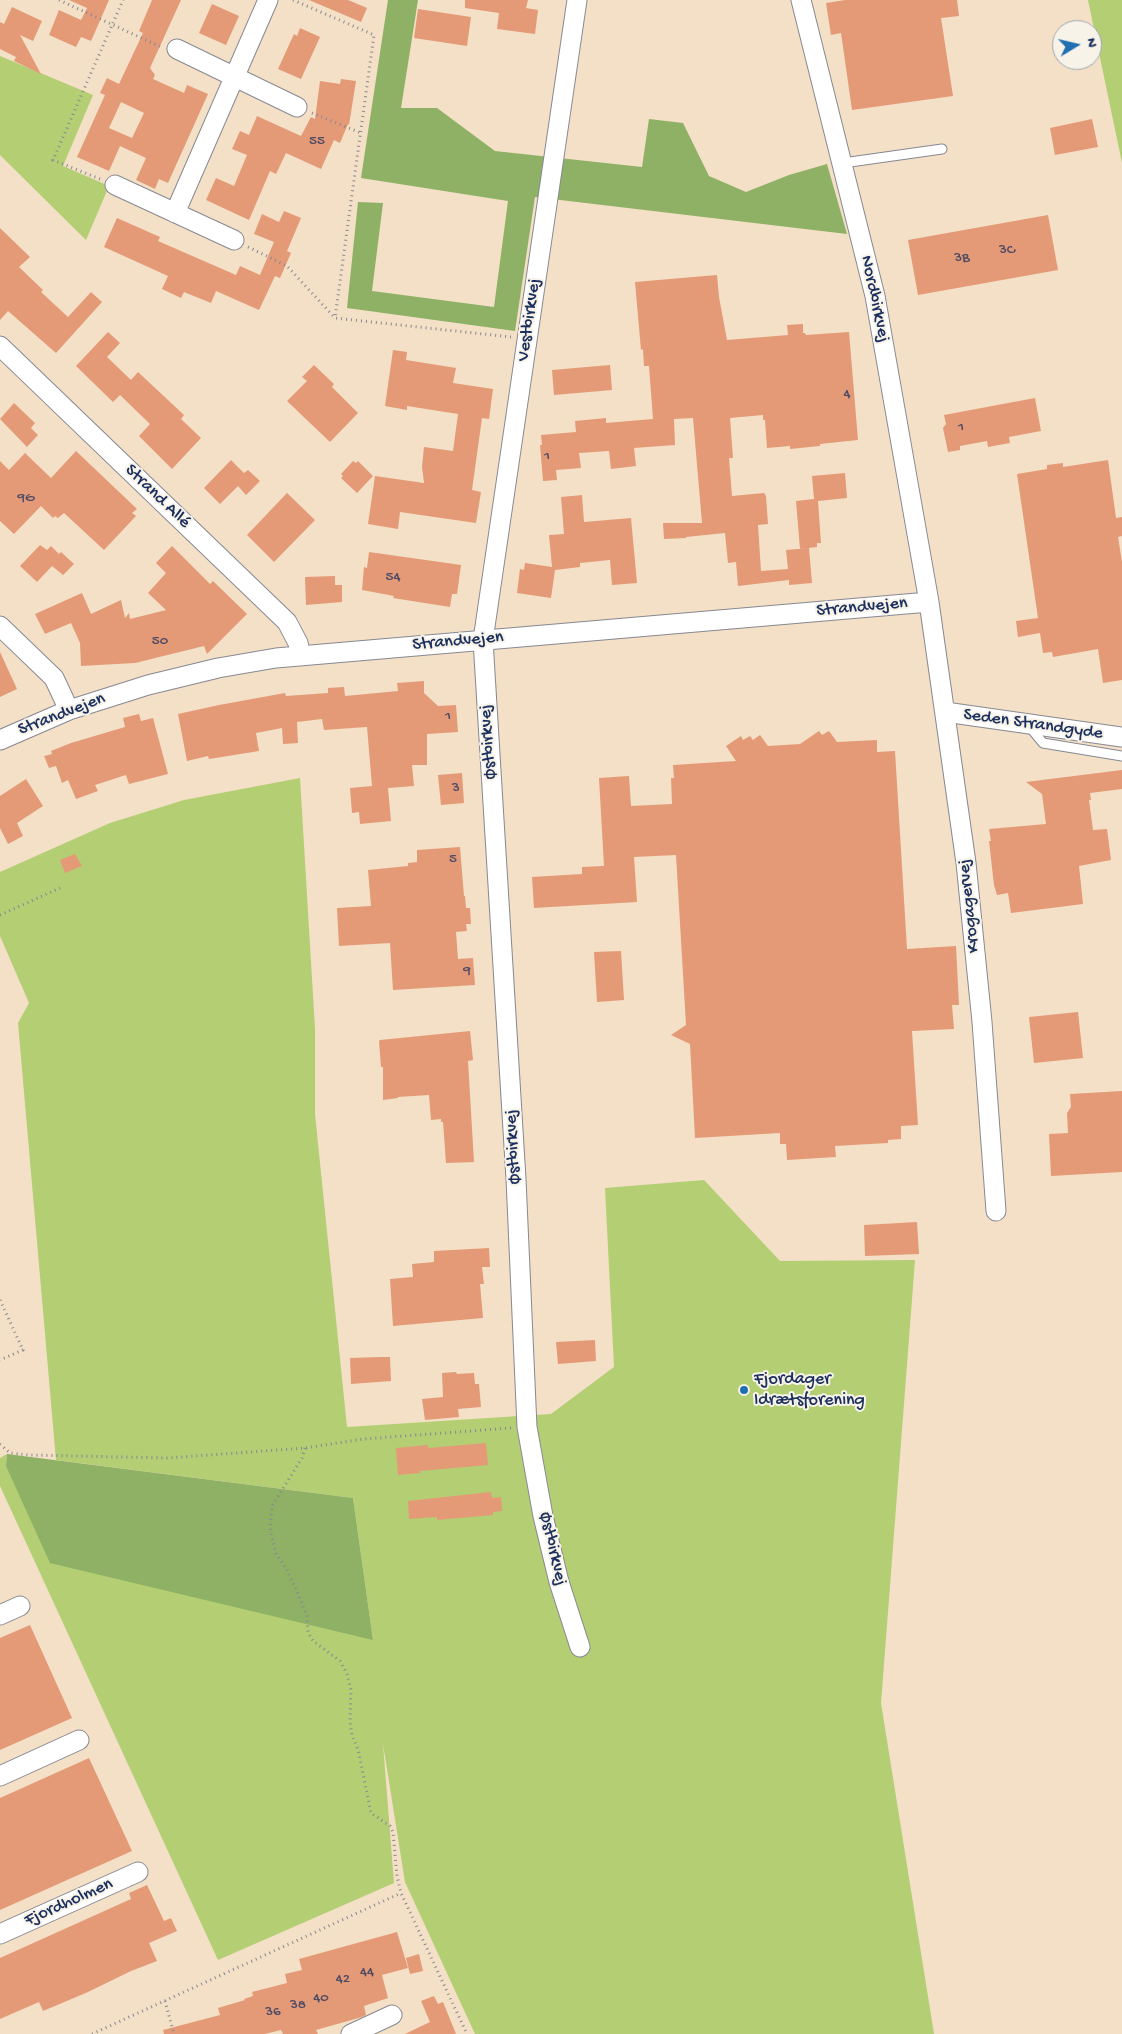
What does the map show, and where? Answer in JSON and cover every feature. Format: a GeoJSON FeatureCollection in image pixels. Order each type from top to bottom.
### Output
{"type":"FeatureCollection","features":[{"type":"Feature","properties":{"kind":"street"},"geometry":{"type":"LineString","coordinates":[[176,213],[268,0]]}},
{"type":"Feature","properties":{"kind":"street","name":"Vestbirkvej"},"geometry":{"type":"LineString","coordinates":[[483,640],[577,0]]}},
{"type":"Feature","properties":{"kind":"street","name":"Nordbirkvej"},"geometry":{"type":"LineString","coordinates":[[801,0],[875,296],[929,602]]}},
{"type":"Feature","properties":{"kind":"street"},"geometry":{"type":"LineString","coordinates":[[177,49],[297,107]]}},
{"type":"Feature","properties":{"kind":"street"},"geometry":{"type":"LineString","coordinates":[[114,185],[234,240]]}},
{"type":"Feature","properties":{"kind":"street","name":"Strand Allé"},"geometry":{"type":"LineString","coordinates":[[0,346],[287,622],[298,643],[301,656]]}},
{"type":"Feature","properties":{"kind":"street","name":"Strandvejen"},"geometry":{"type":"LineString","coordinates":[[0,740],[68,710],[148,684],[209,670],[276,658],[929,602]]}},
{"type":"Feature","properties":{"kind":"street","name":"Krogagervej"},"geometry":{"type":"LineString","coordinates":[[929,602],[966,863],[982,1022],[996,1211]]}},
{"type":"Feature","properties":{"kind":"street"},"geometry":{"type":"LineString","coordinates":[[0,626],[54,678],[68,710]]}},
{"type":"Feature","properties":{"kind":"street","name":"Østbirkvej"},"geometry":{"type":"LineString","coordinates":[[483,640],[516,1170],[527,1427],[543,1516],[558,1582],[580,1647]]}},
{"type":"Feature","properties":{"kind":"street","name":"Seden Strandgyde"},"geometry":{"type":"LineString","coordinates":[[945,712],[1122,737]]}},
{"type":"Feature","properties":{"kind":"street"},"geometry":{"type":"LineString","coordinates":[[0,1616],[20,1606]]}},
{"type":"Feature","properties":{"kind":"street"},"geometry":{"type":"LineString","coordinates":[[0,1776],[79,1740]]}},
{"type":"Feature","properties":{"kind":"street","name":"Fjordholmen"},"geometry":{"type":"LineString","coordinates":[[0,1934],[138,1872]]}},
{"type":"Feature","properties":{"kind":"street"},"geometry":{"type":"LineString","coordinates":[[353,2033],[392,2015]]}},
{"type":"Feature","properties":{"kind":"lane"},"geometry":{"type":"LineString","coordinates":[[843,163],[942,149]]}},
{"type":"Feature","properties":{"kind":"lane"},"geometry":{"type":"LineString","coordinates":[[1028,724],[1043,743],[1122,756]]}},
{"type":"Feature","properties":{"kind":"path"},"geometry":{"type":"LineString","coordinates":[[59,0],[173,52],[177,49]]}},
{"type":"Feature","properties":{"kind":"path"},"geometry":{"type":"LineString","coordinates":[[114,185],[53,160],[123,0]]}},
{"type":"Feature","properties":{"kind":"path"},"geometry":{"type":"LineString","coordinates":[[293,0],[374,35],[335,318]]}},
{"type":"Feature","properties":{"kind":"path"},"geometry":{"type":"LineString","coordinates":[[297,107],[361,133]]}},
{"type":"Feature","properties":{"kind":"path"},"geometry":{"type":"LineString","coordinates":[[234,240],[287,266],[335,318],[527,339]]}},
{"type":"Feature","properties":{"kind":"path"},"geometry":{"type":"LineString","coordinates":[[0,915],[60,888]]}},
{"type":"Feature","properties":{"kind":"path"},"geometry":{"type":"LineString","coordinates":[[0,1300],[23,1350],[0,1360]]}},
{"type":"Feature","properties":{"kind":"path"},"geometry":{"type":"LineString","coordinates":[[0,1444],[10,1453],[30,1455],[168,1458],[305,1448],[364,1439],[527,1427]]}},
{"type":"Feature","properties":{"kind":"path"},"geometry":{"type":"LineString","coordinates":[[305,1448],[302,1458],[272,1506],[270,1528],[276,1554],[287,1570],[304,1609],[308,1632],[313,1641],[340,1662],[347,1674],[351,1690],[351,1728],[358,1749],[371,1813],[390,1826],[393,1832],[397,1876],[401,1892],[467,2034]]}},
{"type":"Feature","properties":{"kind":"path"},"geometry":{"type":"LineString","coordinates":[[92,2034],[401,1892]]}},
{"type":"Feature","properties":{"kind":"path"},"geometry":{"type":"LineString","coordinates":[[165,2000],[174,2034]]}},
{"type":"Feature","properties":{"kind":"green space"},"geometry":{"type":"Polygon","coordinates":[[[388,0],[418,0],[401,108],[437,108],[495,151],[642,167],[649,119],[683,123],[709,176],[746,192],[789,175],[827,164],[847,234],[535,197],[515,331],[347,308],[358,202],[383,203],[372,291],[494,307],[508,201],[361,178],[388,0]]]}},
{"type":"Feature","properties":{"kind":"green space"},"geometry":{"type":"Polygon","coordinates":[[[1088,0],[1122,0],[1122,163],[1102,67],[1102,20],[1092,20],[1088,0]]]}},
{"type":"Feature","properties":{"kind":"green space"},"geometry":{"type":"Polygon","coordinates":[[[0,56],[93,95],[63,166],[109,186],[86,240],[0,155],[0,56]]]}},
{"type":"Feature","properties":{"kind":"green space","name":"Fjordager Idrætsforening"},"geometry":{"type":"Polygon","coordinates":[[[300,778],[315,1029],[315,1114],[347,1427],[551,1414],[614,1367],[605,1188],[704,1180],[780,1261],[915,1260],[881,1703],[934,2034],[475,2034],[405,1882],[383,1744],[394,1883],[218,1960],[0,1486],[0,1458],[7,1454],[6,1466],[373,1640],[353,1498],[56,1460],[18,1023],[29,1003],[0,936],[0,872],[110,823],[184,800],[300,778]]]}},
{"type":"Feature","properties":{"kind":"green space"},"geometry":{"type":"Polygon","coordinates":[[[7,1454],[353,1498],[373,1640],[50,1563],[6,1466],[7,1454]]]}},
{"type":"Feature","properties":{"kind":"building"},"geometry":{"type":"Polygon","coordinates":[[[69,0],[109,0],[91,41],[81,37],[76,47],[49,35],[59,10],[81,20],[87,8],[69,0]]]}},
{"type":"Feature","properties":{"kind":"building"},"geometry":{"type":"Polygon","coordinates":[[[152,0],[181,0],[150,68],[155,75],[153,79],[184,93],[187,85],[208,94],[168,183],[159,179],[155,189],[136,180],[146,158],[120,146],[109,171],[77,157],[105,95],[100,93],[107,78],[119,84],[143,33],[139,31],[152,0]],[[121,102],[109,128],[132,138],[144,113],[121,102]]]}},
{"type":"Feature","properties":{"kind":"building"},"geometry":{"type":"Polygon","coordinates":[[[309,0],[348,0],[367,8],[361,22],[309,0]]]}},
{"type":"Feature","properties":{"kind":"building"},"geometry":{"type":"Polygon","coordinates":[[[465,0],[528,0],[526,8],[538,10],[535,34],[497,29],[499,13],[465,8],[465,0]]]}},
{"type":"Feature","properties":{"kind":"building"},"geometry":{"type":"Polygon","coordinates":[[[845,0],[957,0],[959,16],[941,18],[953,96],[852,110],[841,33],[831,35],[826,3],[845,0]]]}},
{"type":"Feature","properties":{"kind":"building"},"geometry":{"type":"Polygon","coordinates":[[[212,4],[239,16],[226,45],[199,33],[212,4]]]}},
{"type":"Feature","properties":{"kind":"building"},"geometry":{"type":"Polygon","coordinates":[[[12,7],[42,21],[33,41],[20,35],[41,74],[14,61],[16,57],[0,49],[0,22],[4,24],[12,7]]]}},
{"type":"Feature","properties":{"kind":"building"},"geometry":{"type":"Polygon","coordinates":[[[418,9],[471,17],[467,46],[414,38],[418,9]]]}},
{"type":"Feature","properties":{"kind":"building"},"geometry":{"type":"Polygon","coordinates":[[[300,28],[320,37],[301,79],[278,69],[294,34],[297,36],[300,28]]]}},
{"type":"Feature","properties":{"kind":"building"},"geometry":{"type":"Polygon","coordinates":[[[341,79],[356,81],[349,125],[340,143],[334,140],[321,169],[286,153],[276,174],[270,171],[249,220],[206,200],[216,178],[234,186],[247,155],[232,149],[240,131],[249,135],[257,116],[301,136],[311,117],[315,119],[320,81],[340,84],[341,79]]]}},
{"type":"Feature","properties":{"kind":"building"},"geometry":{"type":"Polygon","coordinates":[[[1092,119],[1098,147],[1055,155],[1050,128],[1092,119]]]}},
{"type":"Feature","properties":{"kind":"building"},"geometry":{"type":"Polygon","coordinates":[[[284,211],[301,218],[287,251],[291,253],[280,278],[275,276],[259,310],[216,291],[211,303],[184,292],[181,298],[162,289],[168,276],[104,247],[117,218],[160,237],[158,241],[236,275],[240,266],[260,275],[274,242],[254,234],[262,214],[279,222],[284,211]]]}},
{"type":"Feature","properties":{"kind":"building"},"geometry":{"type":"Polygon","coordinates":[[[1048,215],[1058,270],[918,295],[908,240],[1048,215]]]}},
{"type":"Feature","properties":{"kind":"building"},"geometry":{"type":"Polygon","coordinates":[[[0,228],[30,257],[19,267],[43,290],[41,292],[68,317],[91,292],[102,302],[56,353],[8,311],[0,320],[0,228]]]}},
{"type":"Feature","properties":{"kind":"building"},"geometry":{"type":"Polygon","coordinates":[[[717,275],[727,340],[788,335],[787,325],[803,324],[803,333],[806,335],[849,332],[858,440],[790,449],[790,446],[767,448],[763,415],[730,418],[733,458],[729,458],[732,496],[764,493],[766,496],[768,524],[758,525],[761,571],[788,569],[786,550],[809,548],[812,583],[789,585],[789,580],[738,586],[736,562],[728,563],[725,533],[664,539],[663,523],[702,523],[693,418],[674,419],[675,445],[634,448],[636,466],[611,469],[609,451],[579,453],[581,468],[556,470],[557,480],[543,481],[541,435],[576,432],[575,421],[606,418],[606,423],[653,419],[649,366],[644,366],[643,349],[641,350],[635,282],[717,275]]]}},
{"type":"Feature","properties":{"kind":"building"},"geometry":{"type":"Polygon","coordinates":[[[108,332],[120,343],[107,357],[131,380],[138,372],[184,415],[181,419],[201,438],[172,469],[139,436],[150,424],[120,395],[113,402],[76,366],[108,332]]]}},
{"type":"Feature","properties":{"kind":"building"},"geometry":{"type":"Polygon","coordinates":[[[393,350],[407,352],[406,360],[456,368],[453,383],[493,389],[489,419],[482,418],[472,490],[481,492],[476,523],[400,512],[398,529],[368,524],[375,476],[424,483],[422,467],[424,447],[453,451],[458,414],[407,406],[407,410],[385,406],[393,350]]]}},
{"type":"Feature","properties":{"kind":"building"},"geometry":{"type":"Polygon","coordinates":[[[314,365],[334,384],[332,387],[358,413],[330,442],[287,401],[307,381],[302,377],[314,365]]]}},
{"type":"Feature","properties":{"kind":"building"},"geometry":{"type":"Polygon","coordinates":[[[610,365],[612,390],[554,395],[552,370],[610,365]]]}},
{"type":"Feature","properties":{"kind":"building"},"geometry":{"type":"Polygon","coordinates":[[[1035,398],[1041,431],[1009,437],[1010,443],[988,447],[987,441],[960,446],[960,450],[948,452],[943,428],[946,424],[944,415],[1035,398]]]}},
{"type":"Feature","properties":{"kind":"building"},"geometry":{"type":"Polygon","coordinates":[[[14,403],[35,423],[31,428],[38,435],[27,447],[0,419],[14,403]]]}},
{"type":"Feature","properties":{"kind":"building"},"geometry":{"type":"Polygon","coordinates":[[[76,451],[137,509],[132,513],[136,516],[104,550],[64,513],[58,518],[55,516],[53,518],[41,506],[14,534],[0,521],[0,461],[9,470],[25,453],[51,478],[76,451]]]}},
{"type":"Feature","properties":{"kind":"building"},"geometry":{"type":"Polygon","coordinates":[[[231,460],[244,473],[248,470],[260,481],[246,495],[238,486],[220,504],[204,488],[231,460]]]}},
{"type":"Feature","properties":{"kind":"building"},"geometry":{"type":"Polygon","coordinates":[[[1108,460],[1116,518],[1122,517],[1122,536],[1118,537],[1122,562],[1122,680],[1103,683],[1098,649],[1053,657],[1052,652],[1043,653],[1040,633],[1018,637],[1016,621],[1038,618],[1017,474],[1047,469],[1047,465],[1063,463],[1063,467],[1108,460]]]}},
{"type":"Feature","properties":{"kind":"building"},"geometry":{"type":"Polygon","coordinates":[[[353,461],[356,463],[358,461],[373,476],[357,493],[341,478],[343,476],[341,474],[353,461]]]}},
{"type":"Feature","properties":{"kind":"building"},"geometry":{"type":"Polygon","coordinates":[[[845,473],[847,498],[818,501],[821,543],[817,543],[817,547],[800,549],[796,501],[814,499],[812,476],[845,473]]]}},
{"type":"Feature","properties":{"kind":"building"},"geometry":{"type":"Polygon","coordinates":[[[287,493],[315,520],[274,562],[247,535],[287,493]]]}},
{"type":"Feature","properties":{"kind":"building"},"geometry":{"type":"Polygon","coordinates":[[[582,495],[584,522],[631,518],[637,583],[612,585],[610,560],[580,563],[580,567],[555,570],[551,598],[517,593],[520,569],[524,570],[525,563],[552,567],[549,535],[564,534],[561,497],[582,495]]]}},
{"type":"Feature","properties":{"kind":"building"},"geometry":{"type":"Polygon","coordinates":[[[40,545],[47,550],[51,546],[74,564],[63,575],[52,566],[37,582],[20,566],[40,545]]]}},
{"type":"Feature","properties":{"kind":"building"},"geometry":{"type":"Polygon","coordinates":[[[172,546],[210,584],[213,581],[247,614],[207,654],[204,646],[135,663],[81,666],[80,643],[71,623],[45,634],[35,614],[82,593],[91,614],[121,600],[125,618],[129,613],[130,619],[166,610],[148,593],[166,573],[156,563],[172,546]]]}},
{"type":"Feature","properties":{"kind":"building"},"geometry":{"type":"Polygon","coordinates":[[[369,552],[461,565],[457,594],[452,594],[450,607],[393,598],[394,596],[362,590],[364,567],[367,568],[369,552]]]}},
{"type":"Feature","properties":{"kind":"building"},"geometry":{"type":"Polygon","coordinates":[[[335,576],[335,585],[342,585],[342,602],[306,605],[305,577],[335,576]]]}},
{"type":"Feature","properties":{"kind":"building"},"geometry":{"type":"Polygon","coordinates":[[[0,652],[17,689],[0,697],[0,652]]]}},
{"type":"Feature","properties":{"kind":"building"},"geometry":{"type":"Polygon","coordinates":[[[424,681],[424,693],[438,706],[456,705],[458,732],[427,734],[427,765],[412,765],[414,786],[388,788],[391,821],[360,824],[359,812],[352,813],[350,788],[372,786],[367,727],[324,730],[322,719],[297,722],[298,743],[283,744],[282,728],[256,733],[259,751],[209,759],[208,756],[187,761],[178,714],[285,693],[286,696],[328,693],[328,688],[344,687],[345,696],[398,691],[397,683],[424,681]]]}},
{"type":"Feature","properties":{"kind":"building"},"geometry":{"type":"Polygon","coordinates":[[[139,714],[141,721],[153,718],[168,774],[129,784],[126,775],[95,785],[98,791],[76,799],[68,780],[62,783],[56,766],[49,768],[44,756],[52,754],[51,751],[71,743],[125,727],[123,718],[139,714]]]}},
{"type":"Feature","properties":{"kind":"building"},"geometry":{"type":"Polygon","coordinates":[[[819,731],[822,735],[829,731],[837,742],[877,740],[877,752],[895,751],[907,949],[956,946],[959,1005],[952,1005],[954,1029],[912,1031],[918,1125],[901,1126],[901,1139],[888,1140],[888,1143],[835,1146],[836,1157],[787,1160],[786,1144],[780,1144],[780,1133],[695,1138],[690,1044],[671,1035],[686,1025],[676,855],[634,857],[637,902],[534,908],[532,877],[582,874],[582,867],[604,866],[599,778],[629,776],[631,806],[672,804],[671,778],[674,778],[673,765],[736,761],[726,746],[741,736],[743,740],[750,736],[753,740],[760,735],[768,746],[800,744],[819,731]]]}},
{"type":"Feature","properties":{"kind":"building"},"geometry":{"type":"Polygon","coordinates":[[[1122,770],[1122,789],[1090,793],[1091,800],[1089,800],[1093,830],[1107,829],[1111,860],[1079,866],[1083,904],[1011,913],[1008,893],[997,895],[994,885],[989,829],[1046,824],[1042,794],[1026,782],[1122,770]]]}},
{"type":"Feature","properties":{"kind":"building"},"geometry":{"type":"Polygon","coordinates":[[[462,773],[464,803],[441,805],[438,775],[462,773]]]}},
{"type":"Feature","properties":{"kind":"building"},"geometry":{"type":"Polygon","coordinates":[[[26,779],[43,806],[17,823],[23,836],[8,844],[0,828],[0,796],[26,779]]]}},
{"type":"Feature","properties":{"kind":"building"},"geometry":{"type":"Polygon","coordinates":[[[460,847],[464,896],[466,908],[470,908],[471,924],[466,924],[467,931],[456,932],[458,959],[473,958],[475,985],[393,990],[390,943],[339,946],[337,908],[371,906],[368,870],[408,866],[408,863],[417,862],[417,850],[460,847]]]}},
{"type":"Feature","properties":{"kind":"building"},"geometry":{"type":"Polygon","coordinates":[[[75,854],[82,866],[65,873],[60,860],[75,854]]]}},
{"type":"Feature","properties":{"kind":"building"},"geometry":{"type":"Polygon","coordinates":[[[621,951],[624,1000],[597,1002],[594,952],[621,951]]]}},
{"type":"Feature","properties":{"kind":"building"},"geometry":{"type":"Polygon","coordinates":[[[1078,1012],[1083,1058],[1034,1063],[1029,1017],[1078,1012]]]}},
{"type":"Feature","properties":{"kind":"building"},"geometry":{"type":"Polygon","coordinates":[[[470,1031],[473,1060],[468,1061],[474,1162],[446,1163],[443,1122],[441,1122],[441,1119],[431,1120],[429,1095],[383,1100],[383,1067],[381,1067],[379,1041],[470,1031]]]}},
{"type":"Feature","properties":{"kind":"building"},"geometry":{"type":"Polygon","coordinates":[[[1122,1091],[1122,1172],[1051,1176],[1049,1134],[1068,1133],[1067,1113],[1071,1107],[1070,1094],[1122,1091]]]}},
{"type":"Feature","properties":{"kind":"building"},"geometry":{"type":"Polygon","coordinates":[[[917,1222],[919,1254],[865,1256],[864,1225],[917,1222]]]}},
{"type":"Feature","properties":{"kind":"building"},"geometry":{"type":"Polygon","coordinates":[[[489,1248],[490,1267],[482,1267],[484,1284],[480,1284],[483,1318],[393,1326],[390,1279],[413,1277],[412,1264],[434,1262],[434,1251],[489,1248]]]}},
{"type":"Feature","properties":{"kind":"building"},"geometry":{"type":"Polygon","coordinates":[[[595,1340],[596,1361],[558,1364],[556,1342],[595,1340]]]}},
{"type":"Feature","properties":{"kind":"building"},"geometry":{"type":"Polygon","coordinates":[[[390,1357],[391,1381],[351,1384],[350,1358],[390,1357]]]}},
{"type":"Feature","properties":{"kind":"building"},"geometry":{"type":"Polygon","coordinates":[[[456,1372],[457,1374],[474,1373],[475,1384],[479,1384],[481,1407],[458,1409],[459,1417],[425,1420],[422,1399],[443,1397],[442,1373],[456,1372]]]}},
{"type":"Feature","properties":{"kind":"building"},"geometry":{"type":"Polygon","coordinates":[[[486,1443],[488,1465],[420,1471],[420,1473],[398,1475],[396,1448],[428,1445],[428,1448],[486,1443]]]}},
{"type":"Feature","properties":{"kind":"building"},"geometry":{"type":"Polygon","coordinates":[[[491,1492],[492,1498],[501,1497],[502,1511],[493,1512],[493,1515],[437,1520],[437,1517],[409,1519],[408,1501],[491,1492]]]}},
{"type":"Feature","properties":{"kind":"building"},"geometry":{"type":"Polygon","coordinates":[[[30,1625],[72,1718],[0,1750],[0,1638],[30,1625]]]}},
{"type":"Feature","properties":{"kind":"building"},"geometry":{"type":"Polygon","coordinates":[[[89,1758],[132,1851],[0,1910],[0,1798],[89,1758]]]}},
{"type":"Feature","properties":{"kind":"building"},"geometry":{"type":"Polygon","coordinates":[[[147,1885],[164,1921],[171,1918],[177,1931],[149,1943],[157,1961],[43,2011],[39,2002],[0,2019],[0,1958],[131,1899],[129,1893],[147,1885]]]}},
{"type":"Feature","properties":{"kind":"building"},"geometry":{"type":"Polygon","coordinates":[[[397,1932],[408,1968],[382,1975],[388,1998],[364,2006],[366,2015],[362,2017],[316,2030],[318,2034],[283,2034],[281,2030],[265,2034],[164,2034],[163,2030],[220,2015],[218,2008],[245,2000],[253,1996],[252,1992],[287,1983],[285,1974],[302,1970],[299,1959],[397,1932]]]}},
{"type":"Feature","properties":{"kind":"building"},"geometry":{"type":"Polygon","coordinates":[[[419,1954],[423,1971],[410,1974],[406,1958],[419,1954]]]}},
{"type":"Feature","properties":{"kind":"building"},"geometry":{"type":"Polygon","coordinates":[[[434,1996],[438,2004],[443,2002],[456,2034],[405,2034],[430,2022],[421,2001],[434,1996]]]}},
{"type":"Feature","properties":{"kind":"place","name":"Fjordager Idrætsforening"},"geometry":{"type":"Point","coordinates":[744,1390]}}]}
